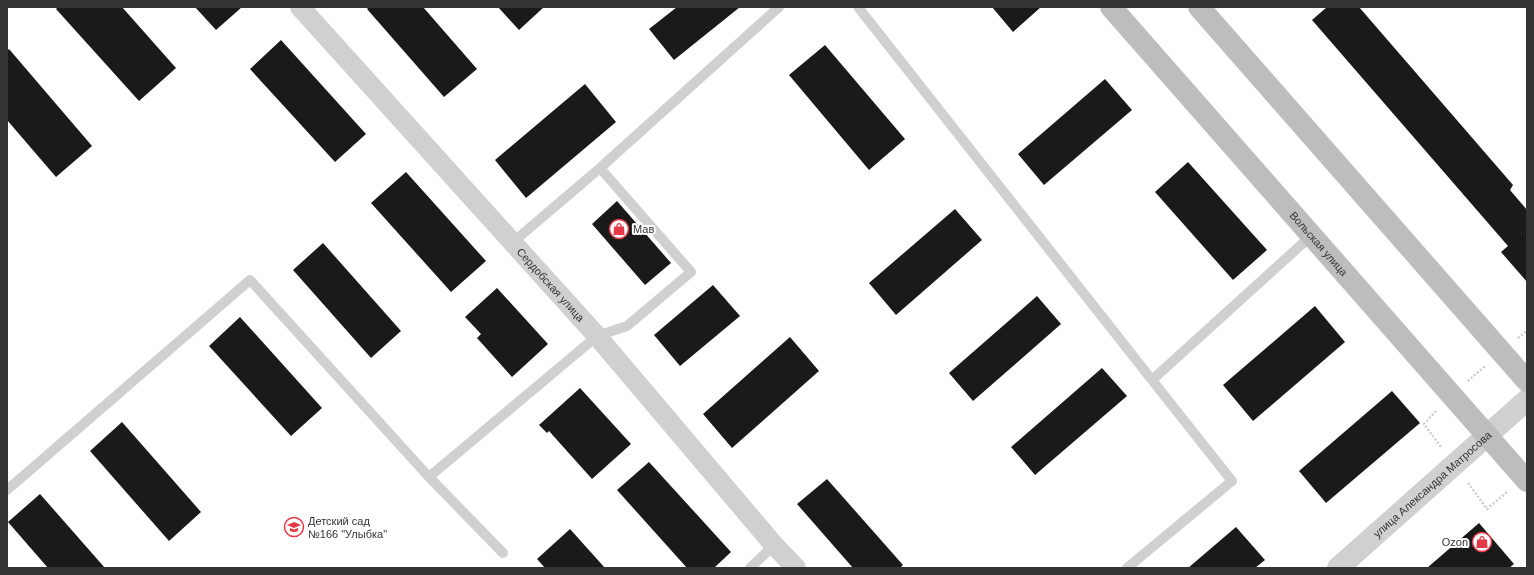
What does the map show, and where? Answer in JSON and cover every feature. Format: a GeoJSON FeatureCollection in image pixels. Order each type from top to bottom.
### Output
{"type":"FeatureCollection","features":[{"type":"Feature","properties":{"kind":"main road","name":"Вольская улица"},"geometry":{"type":"LineString","coordinates":[[1111,7],[1527,481]]}},
{"type":"Feature","properties":{"kind":"main road"},"geometry":{"type":"LineString","coordinates":[[1199,7],[1527,381]]}},
{"type":"Feature","properties":{"kind":"street","name":"Сердобская улица"},"geometry":{"type":"LineString","coordinates":[[300,7],[597,336],[774,545],[796,568]]}},
{"type":"Feature","properties":{"kind":"street","name":"улица Александра Матросова"},"geometry":{"type":"LineString","coordinates":[[1338,568],[1527,400]]}},
{"type":"Feature","properties":{"kind":"lane"},"geometry":{"type":"LineString","coordinates":[[512,243],[600,168],[779,7]]}},
{"type":"Feature","properties":{"kind":"lane"},"geometry":{"type":"LineString","coordinates":[[858,7],[1232,481],[1127,568]]}},
{"type":"Feature","properties":{"kind":"lane"},"geometry":{"type":"LineString","coordinates":[[429,477],[597,336],[627,326],[691,272],[600,168]]}},
{"type":"Feature","properties":{"kind":"lane"},"geometry":{"type":"LineString","coordinates":[[1152,380],[1312,235]]}},
{"type":"Feature","properties":{"kind":"lane"},"geometry":{"type":"LineString","coordinates":[[7,490],[250,280],[429,477],[503,553]]}},
{"type":"Feature","properties":{"kind":"lane"},"geometry":{"type":"LineString","coordinates":[[750,568],[774,545]]}},
{"type":"Feature","properties":{"kind":"building"},"geometry":{"type":"Polygon","coordinates":[[[58,7],[122,7],[176,68],[139,101],[56,9],[58,7]]]}},
{"type":"Feature","properties":{"kind":"building"},"geometry":{"type":"Polygon","coordinates":[[[195,7],[242,7],[216,30],[195,7]]]}},
{"type":"Feature","properties":{"kind":"building"},"geometry":{"type":"Polygon","coordinates":[[[369,7],[423,7],[477,69],[444,97],[367,9],[369,7]]]}},
{"type":"Feature","properties":{"kind":"building"},"geometry":{"type":"Polygon","coordinates":[[[498,7],[544,7],[519,30],[498,7]]]}},
{"type":"Feature","properties":{"kind":"building"},"geometry":{"type":"Polygon","coordinates":[[[677,7],[740,7],[674,60],[649,29],[677,7]]]}},
{"type":"Feature","properties":{"kind":"building"},"geometry":{"type":"Polygon","coordinates":[[[992,7],[1041,7],[1013,32],[992,7]]]}},
{"type":"Feature","properties":{"kind":"building"},"geometry":{"type":"Polygon","coordinates":[[[1327,7],[1359,7],[1513,185],[1510,190],[1527,210],[1527,282],[1501,252],[1508,246],[1312,20],[1327,7]]]}},
{"type":"Feature","properties":{"kind":"building"},"geometry":{"type":"Polygon","coordinates":[[[281,40],[366,134],[335,162],[250,69],[281,40]]]}},
{"type":"Feature","properties":{"kind":"building"},"geometry":{"type":"Polygon","coordinates":[[[825,45],[905,139],[869,170],[789,75],[825,45]]]}},
{"type":"Feature","properties":{"kind":"building"},"geometry":{"type":"Polygon","coordinates":[[[9,49],[92,146],[56,177],[7,120],[7,51],[9,49]]]}},
{"type":"Feature","properties":{"kind":"building"},"geometry":{"type":"Polygon","coordinates":[[[1105,79],[1132,110],[1044,185],[1018,154],[1105,79]]]}},
{"type":"Feature","properties":{"kind":"building"},"geometry":{"type":"Polygon","coordinates":[[[585,84],[616,122],[526,198],[495,160],[585,84]]]}},
{"type":"Feature","properties":{"kind":"building"},"geometry":{"type":"Polygon","coordinates":[[[1188,162],[1267,250],[1233,280],[1155,192],[1188,162]]]}},
{"type":"Feature","properties":{"kind":"building"},"geometry":{"type":"Polygon","coordinates":[[[406,172],[486,261],[451,292],[371,203],[406,172]]]}},
{"type":"Feature","properties":{"kind":"building"},"geometry":{"type":"Polygon","coordinates":[[[617,201],[671,263],[645,285],[592,224],[617,201]]]}},
{"type":"Feature","properties":{"kind":"building"},"geometry":{"type":"Polygon","coordinates":[[[955,209],[982,240],[896,315],[869,283],[955,209]]]}},
{"type":"Feature","properties":{"kind":"building"},"geometry":{"type":"Polygon","coordinates":[[[323,243],[401,331],[371,358],[293,270],[323,243]]]}},
{"type":"Feature","properties":{"kind":"building"},"geometry":{"type":"Polygon","coordinates":[[[713,285],[740,316],[680,366],[654,335],[713,285]]]}},
{"type":"Feature","properties":{"kind":"building"},"geometry":{"type":"Polygon","coordinates":[[[497,288],[548,344],[512,377],[477,338],[481,334],[465,317],[497,288]]]}},
{"type":"Feature","properties":{"kind":"building"},"geometry":{"type":"Polygon","coordinates":[[[1037,296],[1061,324],[973,401],[949,373],[1037,296]]]}},
{"type":"Feature","properties":{"kind":"building"},"geometry":{"type":"Polygon","coordinates":[[[1315,306],[1345,342],[1253,421],[1223,385],[1315,306]]]}},
{"type":"Feature","properties":{"kind":"building"},"geometry":{"type":"Polygon","coordinates":[[[240,317],[322,408],[291,436],[209,346],[240,317]]]}},
{"type":"Feature","properties":{"kind":"building"},"geometry":{"type":"Polygon","coordinates":[[[790,337],[819,371],[732,448],[703,414],[790,337]]]}},
{"type":"Feature","properties":{"kind":"building"},"geometry":{"type":"Polygon","coordinates":[[[1102,368],[1127,396],[1035,475],[1011,447],[1102,368]]]}},
{"type":"Feature","properties":{"kind":"building"},"geometry":{"type":"Polygon","coordinates":[[[580,388],[631,444],[592,479],[549,431],[547,433],[539,425],[580,388]]]}},
{"type":"Feature","properties":{"kind":"building"},"geometry":{"type":"Polygon","coordinates":[[[1392,391],[1420,423],[1326,503],[1299,471],[1392,391]]]}},
{"type":"Feature","properties":{"kind":"building"},"geometry":{"type":"Polygon","coordinates":[[[122,422],[201,512],[169,541],[90,451],[122,422]]]}},
{"type":"Feature","properties":{"kind":"building"},"geometry":{"type":"Polygon","coordinates":[[[649,462],[731,552],[714,568],[687,568],[617,490],[649,462]]]}},
{"type":"Feature","properties":{"kind":"building"},"geometry":{"type":"Polygon","coordinates":[[[827,479],[903,565],[900,568],[853,568],[797,504],[827,479]]]}},
{"type":"Feature","properties":{"kind":"building"},"geometry":{"type":"Polygon","coordinates":[[[40,494],[105,568],[48,568],[8,522],[40,494]]]}},
{"type":"Feature","properties":{"kind":"building"},"geometry":{"type":"Polygon","coordinates":[[[1479,523],[1514,564],[1509,568],[1427,568],[1479,523]]]}},
{"type":"Feature","properties":{"kind":"building"},"geometry":{"type":"Polygon","coordinates":[[[1236,527],[1265,560],[1255,568],[1188,568],[1236,527]]]}},
{"type":"Feature","properties":{"kind":"building"},"geometry":{"type":"Polygon","coordinates":[[[570,529],[605,568],[545,568],[537,559],[570,529]]]}},
{"type":"Feature","properties":{"kind":"place","name":"Мав"},"geometry":{"type":"Point","coordinates":[619,229]}},
{"type":"Feature","properties":{"kind":"place","name":"Детский сад №166 \"Улыбка\""},"geometry":{"type":"Point","coordinates":[294,527]}},
{"type":"Feature","properties":{"kind":"place","name":"Ozon"},"geometry":{"type":"Point","coordinates":[1482,542]}}]}
